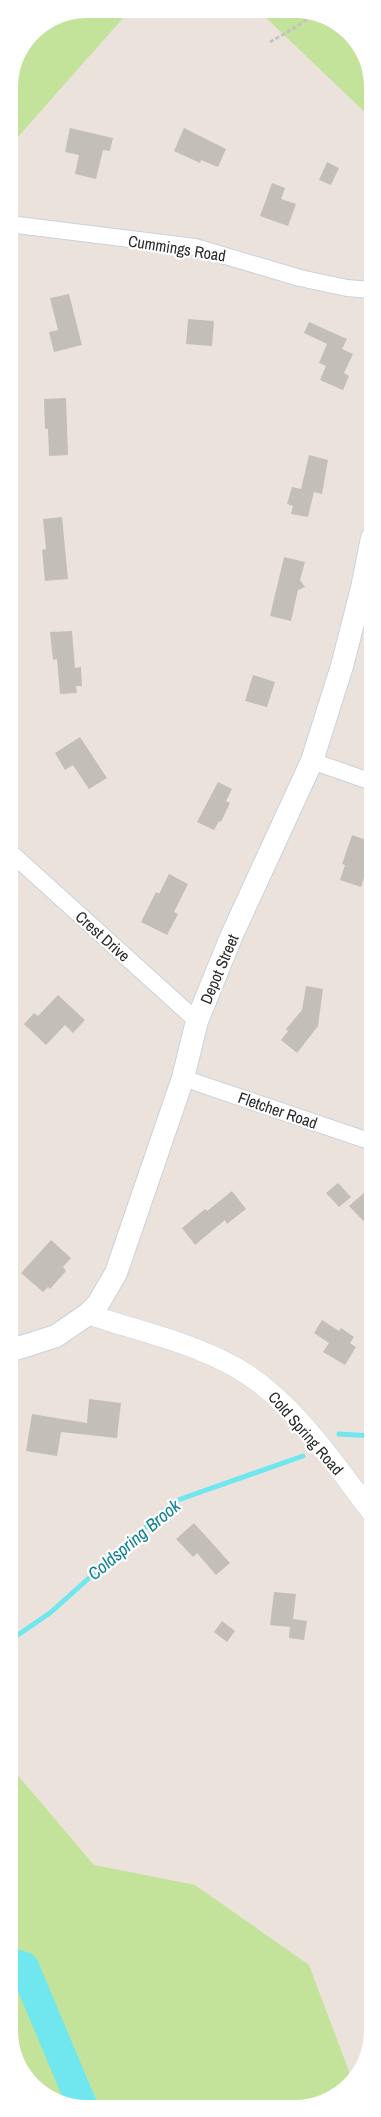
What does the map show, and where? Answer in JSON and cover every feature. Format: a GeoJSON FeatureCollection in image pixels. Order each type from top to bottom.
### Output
{"type":"FeatureCollection","features":[{"type":"Feature","properties":{"kind":"main road","name":"Depot Street"},"geometry":{"type":"LineString","coordinates":[[18,1349],[56,1336],[88,1314],[98,1304],[116,1273],[183,1078],[197,1021],[232,938],[312,761],[342,666],[364,578]]}},
{"type":"Feature","properties":{"kind":"street","name":"Cummings Road"},"geometry":{"type":"LineString","coordinates":[[18,225],[195,247],[300,278],[347,288],[364,289]]}},
{"type":"Feature","properties":{"kind":"street"},"geometry":{"type":"LineString","coordinates":[[312,761],[364,779]]}},
{"type":"Feature","properties":{"kind":"street","name":"Crest Drive"},"geometry":{"type":"LineString","coordinates":[[18,859],[197,1021]]}},
{"type":"Feature","properties":{"kind":"street","name":"Fletcher Road"},"geometry":{"type":"LineString","coordinates":[[183,1078],[364,1139]]}},
{"type":"Feature","properties":{"kind":"street","name":"Cold Spring Road"},"geometry":{"type":"LineString","coordinates":[[88,1314],[162,1336],[193,1348],[234,1366],[258,1381],[288,1409],[364,1503]]}},
{"type":"Feature","properties":{"kind":"path"},"geometry":{"type":"LineString","coordinates":[[270,42],[306,19]]}},
{"type":"Feature","properties":{"kind":"green space"},"geometry":{"type":"Polygon","coordinates":[[[78,18],[123,18],[18,137],[18,82],[20,69],[32,45],[41,35],[64,21],[78,18]]]}},
{"type":"Feature","properties":{"kind":"green space"},"geometry":{"type":"Polygon","coordinates":[[[266,18],[308,19],[329,27],[346,41],[352,48],[361,69],[364,87],[364,111],[266,18]]]}},
{"type":"Feature","properties":{"kind":"green space"},"geometry":{"type":"Polygon","coordinates":[[[18,1776],[94,1865],[195,1885],[309,1965],[349,2072],[336,2085],[317,2096],[294,2100],[87,2100],[64,2096],[52,2090],[35,2076],[27,2065],[18,2039],[18,1776]]]}},
{"type":"Feature","properties":{"kind":"building"},"geometry":{"type":"Polygon","coordinates":[[[70,128],[113,138],[110,151],[103,150],[96,179],[75,174],[79,155],[65,152],[70,128]]]}},
{"type":"Feature","properties":{"kind":"building"},"geometry":{"type":"Polygon","coordinates":[[[184,128],[226,149],[218,167],[201,160],[200,163],[174,151],[184,128]]]}},
{"type":"Feature","properties":{"kind":"building"},"geometry":{"type":"Polygon","coordinates":[[[327,162],[339,168],[331,185],[319,180],[327,162]]]}},
{"type":"Feature","properties":{"kind":"building"},"geometry":{"type":"Polygon","coordinates":[[[272,183],[285,188],[281,199],[296,204],[288,226],[260,216],[272,183]]]}},
{"type":"Feature","properties":{"kind":"building"},"geometry":{"type":"Polygon","coordinates":[[[69,294],[82,345],[54,352],[49,332],[58,330],[50,298],[69,294]]]}},
{"type":"Feature","properties":{"kind":"building"},"geometry":{"type":"Polygon","coordinates":[[[188,319],[214,321],[212,346],[186,344],[188,319]]]}},
{"type":"Feature","properties":{"kind":"building"},"geometry":{"type":"Polygon","coordinates":[[[309,322],[347,339],[342,349],[353,354],[344,373],[349,376],[343,390],[320,380],[326,366],[319,363],[327,344],[304,333],[309,322]]]}},
{"type":"Feature","properties":{"kind":"building"},"geometry":{"type":"Polygon","coordinates":[[[66,398],[68,455],[49,456],[48,429],[45,429],[44,399],[66,398]]]}},
{"type":"Feature","properties":{"kind":"building"},"geometry":{"type":"Polygon","coordinates":[[[309,455],[328,460],[322,494],[314,492],[308,517],[291,514],[293,506],[287,504],[292,487],[301,489],[309,455]]]}},
{"type":"Feature","properties":{"kind":"building"},"geometry":{"type":"Polygon","coordinates":[[[62,517],[68,579],[45,581],[42,550],[46,549],[43,519],[62,517]]]}},
{"type":"Feature","properties":{"kind":"building"},"geometry":{"type":"Polygon","coordinates":[[[284,557],[305,562],[300,580],[305,587],[298,590],[291,621],[270,616],[284,557]]]}},
{"type":"Feature","properties":{"kind":"building"},"geometry":{"type":"Polygon","coordinates":[[[72,631],[75,668],[81,667],[82,686],[76,686],[77,693],[60,694],[57,659],[53,660],[50,632],[72,631]]]}},
{"type":"Feature","properties":{"kind":"building"},"geometry":{"type":"Polygon","coordinates":[[[253,675],[275,682],[267,707],[245,701],[253,675]]]}},
{"type":"Feature","properties":{"kind":"building"},"geometry":{"type":"Polygon","coordinates":[[[80,737],[107,778],[89,789],[73,765],[65,770],[55,753],[80,737]]]}},
{"type":"Feature","properties":{"kind":"building"},"geometry":{"type":"Polygon","coordinates":[[[218,782],[232,789],[226,801],[230,803],[221,822],[219,821],[214,830],[197,822],[218,782]]]}},
{"type":"Feature","properties":{"kind":"building"},"geometry":{"type":"Polygon","coordinates":[[[352,835],[364,839],[364,878],[361,887],[340,880],[345,865],[342,864],[352,835]]]}},
{"type":"Feature","properties":{"kind":"building"},"geometry":{"type":"Polygon","coordinates":[[[169,874],[188,884],[174,912],[178,914],[167,935],[141,922],[156,892],[159,894],[169,874]]]}},
{"type":"Feature","properties":{"kind":"building"},"geometry":{"type":"Polygon","coordinates":[[[306,986],[323,989],[318,1026],[297,1053],[281,1040],[288,1031],[286,1029],[302,1010],[306,986]]]}},
{"type":"Feature","properties":{"kind":"building"},"geometry":{"type":"Polygon","coordinates":[[[58,995],[85,1020],[73,1033],[65,1025],[46,1045],[24,1024],[34,1013],[38,1016],[58,995]]]}},
{"type":"Feature","properties":{"kind":"building"},"geometry":{"type":"Polygon","coordinates":[[[338,1183],[351,1197],[339,1207],[326,1193],[338,1183]]]}},
{"type":"Feature","properties":{"kind":"building"},"geometry":{"type":"Polygon","coordinates":[[[232,1191],[246,1209],[227,1224],[225,1220],[195,1245],[182,1228],[205,1209],[207,1211],[232,1191]]]}},
{"type":"Feature","properties":{"kind":"building"},"geometry":{"type":"Polygon","coordinates":[[[364,1193],[364,1222],[349,1206],[364,1193]]]}},
{"type":"Feature","properties":{"kind":"building"},"geometry":{"type":"Polygon","coordinates":[[[51,1240],[71,1258],[63,1267],[66,1271],[50,1289],[48,1287],[43,1292],[21,1273],[51,1240]]]}},
{"type":"Feature","properties":{"kind":"building"},"geometry":{"type":"Polygon","coordinates":[[[322,1320],[339,1331],[341,1328],[354,1337],[350,1343],[356,1347],[345,1365],[323,1352],[329,1343],[314,1333],[322,1320]]]}},
{"type":"Feature","properties":{"kind":"building"},"geometry":{"type":"Polygon","coordinates":[[[89,1399],[121,1403],[117,1438],[61,1432],[57,1456],[26,1451],[32,1414],[87,1423],[89,1399]]]}},
{"type":"Feature","properties":{"kind":"building"},"geometry":{"type":"Polygon","coordinates":[[[194,1523],[230,1563],[216,1575],[197,1553],[193,1557],[176,1539],[194,1523]]]}},
{"type":"Feature","properties":{"kind":"building"},"geometry":{"type":"Polygon","coordinates":[[[274,1592],[296,1594],[293,1619],[307,1621],[304,1640],[289,1638],[290,1627],[270,1625],[274,1592]]]}},
{"type":"Feature","properties":{"kind":"building"},"geometry":{"type":"Polygon","coordinates":[[[222,1621],[235,1631],[227,1642],[214,1632],[222,1621]]]}},
{"type":"Feature","properties":{"kind":"waterway","name":"Coldspring Brook"},"geometry":{"type":"LineString","coordinates":[[339,1434],[364,1436]]}},
{"type":"Feature","properties":{"kind":"waterway","name":"Coldspring Brook"},"geometry":{"type":"LineString","coordinates":[[18,1635],[50,1613],[175,1501],[303,1456]]}},
{"type":"Feature","properties":{"kind":"waterway"},"geometry":{"type":"LineString","coordinates":[[18,1965],[24,1967],[80,2099]]}}]}
